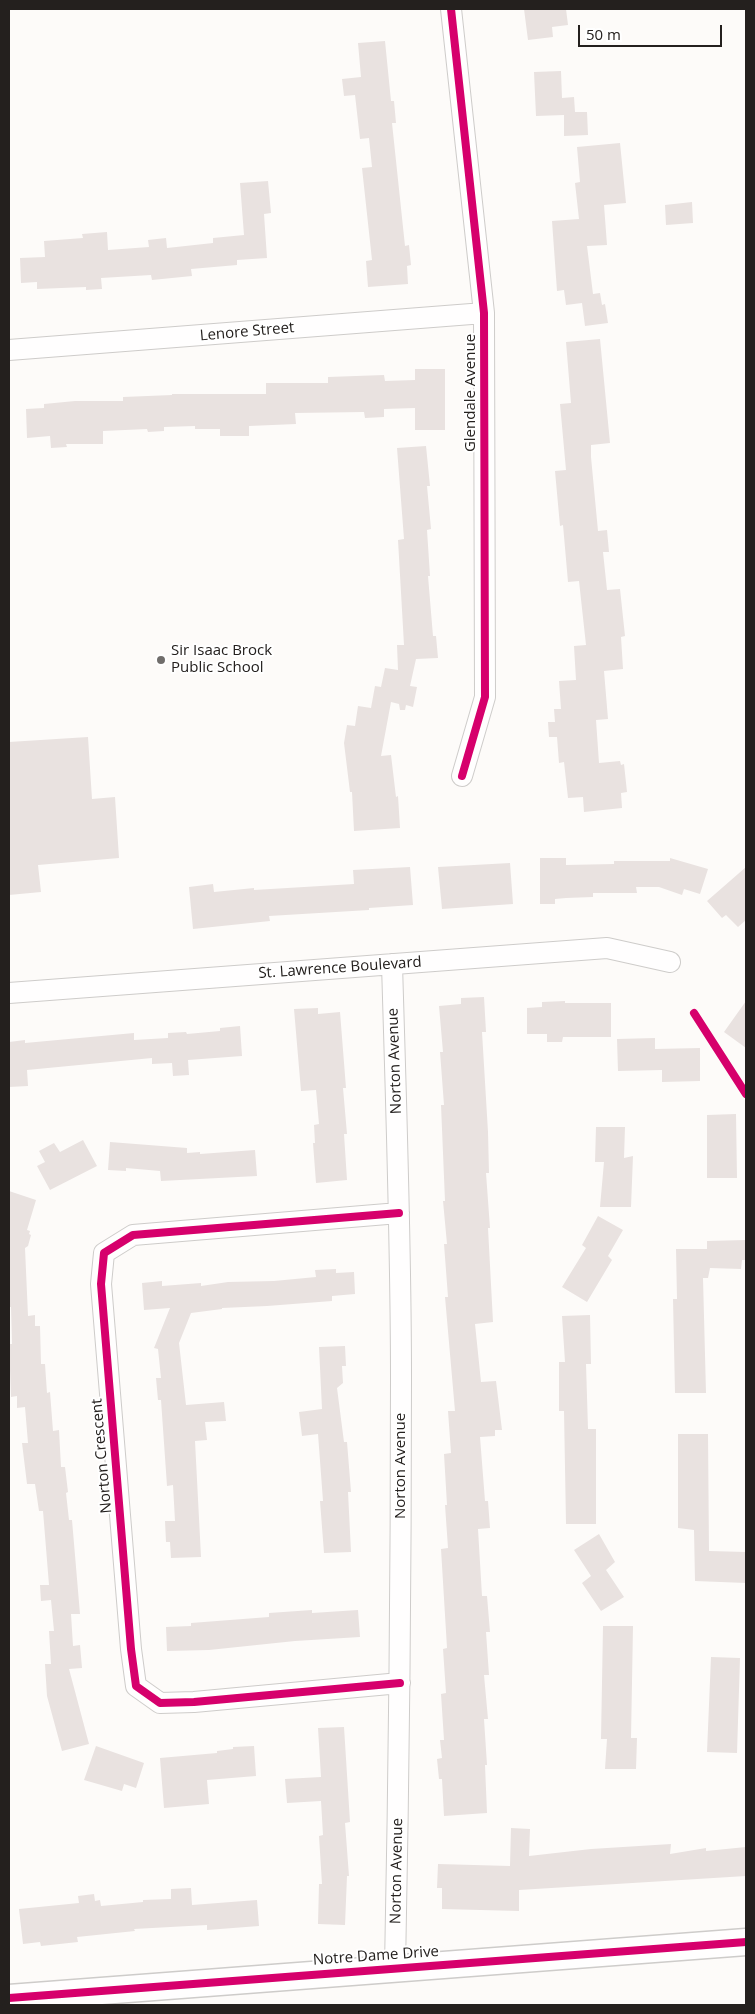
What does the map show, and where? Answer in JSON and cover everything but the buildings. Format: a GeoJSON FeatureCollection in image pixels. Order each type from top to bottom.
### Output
{"type":"FeatureCollection","features":[{"type":"Feature","properties":{"kind":"street","name":"Glendale Avenue"},"geometry":{"type":"LineString","coordinates":[[451,9],[484,313],[485,698],[462,776]]}},
{"type":"Feature","properties":{"kind":"street","name":"Lenore Street"},"geometry":{"type":"LineString","coordinates":[[9,350],[484,313]]}},
{"type":"Feature","properties":{"kind":"street","name":"St. Lawrence Boulevard"},"geometry":{"type":"LineString","coordinates":[[9,993],[606,948],[670,962]]}},
{"type":"Feature","properties":{"kind":"street","name":"Norton Avenue"},"geometry":{"type":"LineString","coordinates":[[392,964],[399,1213],[401,1376],[400,1683],[395,1968]]}},
{"type":"Feature","properties":{"kind":"street","name":"Norton Crescent"},"geometry":{"type":"LineString","coordinates":[[399,1213],[133,1235],[104,1253],[101,1284],[130,1640],[136,1686],[160,1703],[194,1702],[400,1683]]}},
{"type":"Feature","properties":{"kind":"street","name":"Notre Dame Drive"},"geometry":{"type":"LineString","coordinates":[[9,1998],[72,1999],[395,1968],[746,1942]]}},
{"type":"Feature","properties":{"kind":"cycle path"},"geometry":{"type":"LineString","coordinates":[[451,9],[484,313],[485,697],[462,776]]}},
{"type":"Feature","properties":{"kind":"cycle path"},"geometry":{"type":"LineString","coordinates":[[694,1013],[746,1094]]}},
{"type":"Feature","properties":{"kind":"cycle path"},"geometry":{"type":"LineString","coordinates":[[399,1213],[133,1235],[104,1253],[101,1284],[131,1649],[136,1686],[160,1703],[194,1702],[400,1683]]}},
{"type":"Feature","properties":{"kind":"cycle path"},"geometry":{"type":"LineString","coordinates":[[9,1998],[746,1942]]}},
{"type":"Feature","properties":{"kind":"place","name":"Sir Isaac Brock Public School"},"geometry":{"type":"Point","coordinates":[161,660]}}]}
